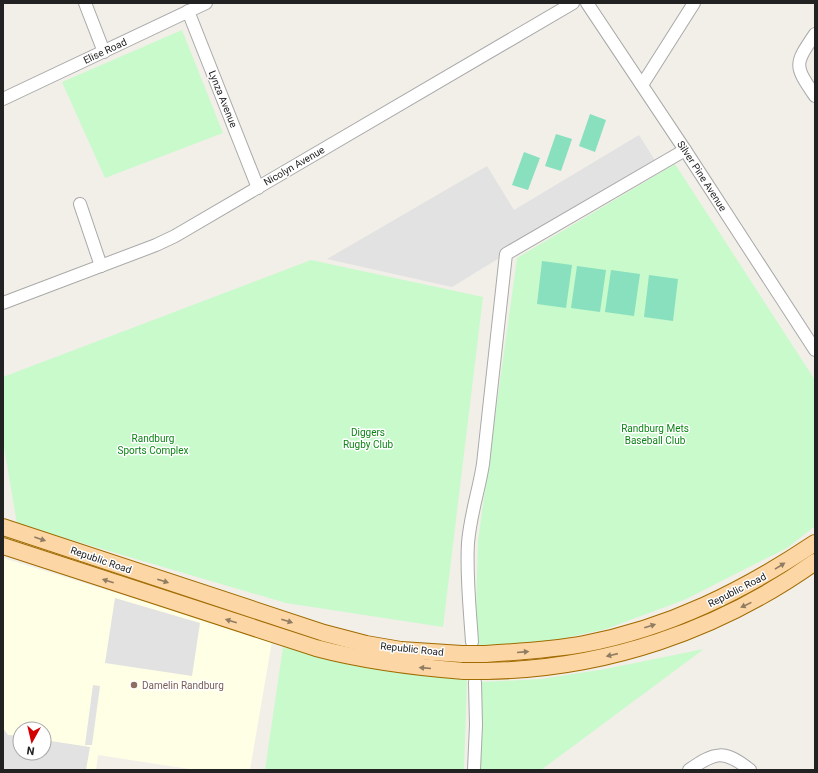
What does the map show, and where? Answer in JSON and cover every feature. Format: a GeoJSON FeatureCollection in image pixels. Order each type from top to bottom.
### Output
{"type":"FeatureCollection","features":[{"type":"Feature","properties":{"kind":"main road","name":"Republic Road"},"geometry":{"type":"LineString","coordinates":[[3,527],[324,633],[366,644],[401,650],[462,654],[484,654],[550,649],[584,644],[619,636],[677,617],[737,591],[815,543]]}},
{"type":"Feature","properties":{"kind":"main road","name":"Republic Road"},"geometry":{"type":"LineString","coordinates":[[3,546],[316,648],[355,658],[475,675],[556,666],[612,655],[651,645],[688,632],[761,597],[815,562]]}},
{"type":"Feature","properties":{"kind":"street"},"geometry":{"type":"LineString","coordinates":[[85,3],[104,52]]}},
{"type":"Feature","properties":{"kind":"street","name":"Elise Road"},"geometry":{"type":"LineString","coordinates":[[3,99],[206,3]]}},
{"type":"Feature","properties":{"kind":"street","name":"Nicolyn Avenue"},"geometry":{"type":"LineString","coordinates":[[3,303],[176,236],[573,3]]}},
{"type":"Feature","properties":{"kind":"street","name":"Silver Pine Avenue"},"geometry":{"type":"LineString","coordinates":[[587,3],[815,350]]}},
{"type":"Feature","properties":{"kind":"street"},"geometry":{"type":"LineString","coordinates":[[642,85],[694,3]]}},
{"type":"Feature","properties":{"kind":"street","name":"Lynza Avenue"},"geometry":{"type":"LineString","coordinates":[[188,11],[258,188]]}},
{"type":"Feature","properties":{"kind":"street"},"geometry":{"type":"LineString","coordinates":[[815,34],[802,54],[799,62],[800,71],[803,78],[815,96]]}},
{"type":"Feature","properties":{"kind":"street"},"geometry":{"type":"LineString","coordinates":[[472,642],[468,542],[471,520],[480,484],[483,464],[506,254],[685,150]]}},
{"type":"Feature","properties":{"kind":"street"},"geometry":{"type":"LineString","coordinates":[[80,204],[101,266]]}},
{"type":"Feature","properties":{"kind":"street"},"geometry":{"type":"LineString","coordinates":[[474,770],[476,725],[475,675]]}},
{"type":"Feature","properties":{"kind":"street"},"geometry":{"type":"LineString","coordinates":[[689,770],[702,761],[714,756],[725,755],[735,759],[750,770]]}},
{"type":"Feature","properties":{"kind":"shaded area"},"geometry":{"type":"Polygon","coordinates":[[[639,135],[656,162],[452,287],[327,259],[487,166],[514,210],[639,135]]]}},
{"type":"Feature","properties":{"kind":"shaded area","name":"Damelin Randburg"},"geometry":{"type":"Polygon","coordinates":[[[3,558],[272,641],[250,770],[196,770],[98,755],[96,770],[3,770],[3,558]]]}},
{"type":"Feature","properties":{"kind":"shaded area"},"geometry":{"type":"Polygon","coordinates":[[[115,598],[200,623],[192,676],[105,663],[115,598]]]}},
{"type":"Feature","properties":{"kind":"shaded area"},"geometry":{"type":"Polygon","coordinates":[[[93,685],[100,686],[92,745],[85,745],[93,685]]]}},
{"type":"Feature","properties":{"kind":"shaded area"},"geometry":{"type":"Polygon","coordinates":[[[3,728],[8,735],[12,735],[12,761],[52,761],[52,741],[90,747],[86,770],[3,770],[3,728]]]}},
{"type":"Feature","properties":{"kind":"green space"},"geometry":{"type":"Polygon","coordinates":[[[182,30],[223,133],[105,178],[62,82],[182,30]]]}},
{"type":"Feature","properties":{"kind":"green space"},"geometry":{"type":"Polygon","coordinates":[[[590,114],[606,120],[595,152],[579,146],[590,114]]]}},
{"type":"Feature","properties":{"kind":"green space"},"geometry":{"type":"Polygon","coordinates":[[[556,134],[572,139],[561,171],[545,166],[556,134]]]}},
{"type":"Feature","properties":{"kind":"green space"},"geometry":{"type":"Polygon","coordinates":[[[524,152],[540,158],[528,190],[512,185],[524,152]]]}},
{"type":"Feature","properties":{"kind":"green space","name":"Randburg Mets Baseball Club"},"geometry":{"type":"Polygon","coordinates":[[[675,164],[815,380],[815,526],[787,548],[684,600],[606,629],[543,643],[475,647],[478,541],[517,258],[675,164]]]}},
{"type":"Feature","properties":{"kind":"green space"},"geometry":{"type":"Polygon","coordinates":[[[311,260],[483,297],[443,627],[286,603],[17,524],[3,441],[3,377],[311,260]]]}},
{"type":"Feature","properties":{"kind":"green space"},"geometry":{"type":"Polygon","coordinates":[[[542,261],[572,265],[566,308],[537,304],[542,261]]]}},
{"type":"Feature","properties":{"kind":"green space"},"geometry":{"type":"Polygon","coordinates":[[[577,266],[606,270],[600,312],[571,308],[577,266]]]}},
{"type":"Feature","properties":{"kind":"green space"},"geometry":{"type":"Polygon","coordinates":[[[611,270],[640,274],[634,316],[605,312],[611,270]]]}},
{"type":"Feature","properties":{"kind":"green space"},"geometry":{"type":"Polygon","coordinates":[[[649,275],[678,279],[673,321],[644,317],[649,275]]]}},
{"type":"Feature","properties":{"kind":"green space"},"geometry":{"type":"Polygon","coordinates":[[[283,647],[428,674],[467,679],[464,770],[265,770],[283,647]]]}},
{"type":"Feature","properties":{"kind":"green space"},"geometry":{"type":"Polygon","coordinates":[[[704,649],[541,770],[479,770],[481,682],[541,679],[605,669],[704,649]]]}},
{"type":"Feature","properties":{"kind":"place","name":"Damelin Randburg"},"geometry":{"type":"Point","coordinates":[134,685]}},
{"type":"Feature","properties":{"kind":"park label","name":"Diggers Rugby Club"},"geometry":{"type":"Point","coordinates":[368,438]}},
{"type":"Feature","properties":{"kind":"park label","name":"Randburg Sports Complex"},"geometry":{"type":"Point","coordinates":[153,444]}}]}
